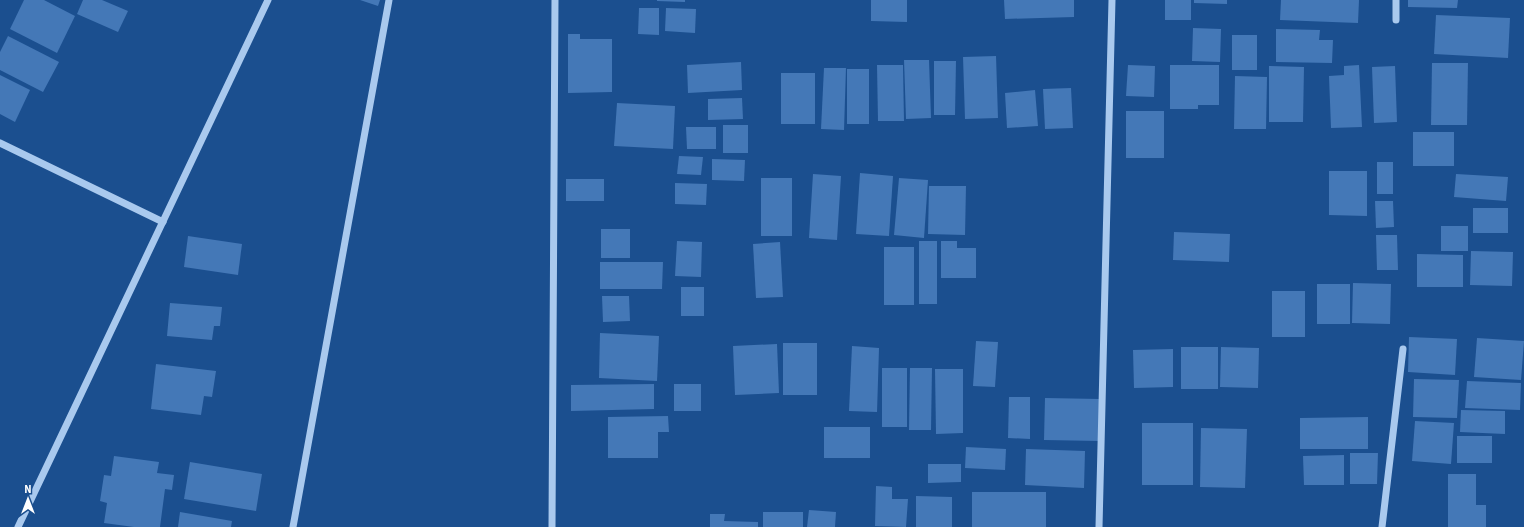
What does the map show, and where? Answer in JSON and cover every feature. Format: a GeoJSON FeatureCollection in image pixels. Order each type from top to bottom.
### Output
{"type":"FeatureCollection","features":[{"type":"Feature","properties":{"kind":"street"},"geometry":{"type":"LineString","coordinates":[[18,527],[268,0]]}},
{"type":"Feature","properties":{"kind":"street"},"geometry":{"type":"LineString","coordinates":[[293,527],[390,0]]}},
{"type":"Feature","properties":{"kind":"street"},"geometry":{"type":"LineString","coordinates":[[552,527],[555,0]]}},
{"type":"Feature","properties":{"kind":"street"},"geometry":{"type":"LineString","coordinates":[[1099,527],[1112,0]]}},
{"type":"Feature","properties":{"kind":"street"},"geometry":{"type":"LineString","coordinates":[[1396,0],[1396,20]]}},
{"type":"Feature","properties":{"kind":"street"},"geometry":{"type":"LineString","coordinates":[[0,143],[163,222]]}},
{"type":"Feature","properties":{"kind":"street"},"geometry":{"type":"LineString","coordinates":[[1382,527],[1403,349]]}},
{"type":"Feature","properties":{"kind":"building"},"geometry":{"type":"Polygon","coordinates":[[[24,0],[44,0],[75,16],[57,53],[10,29],[24,0]]]}},
{"type":"Feature","properties":{"kind":"building"},"geometry":{"type":"Polygon","coordinates":[[[83,0],[102,0],[128,11],[118,32],[77,14],[83,0]]]}},
{"type":"Feature","properties":{"kind":"building"},"geometry":{"type":"Polygon","coordinates":[[[360,0],[380,0],[378,6],[360,0]]]}},
{"type":"Feature","properties":{"kind":"building"},"geometry":{"type":"Polygon","coordinates":[[[685,0],[685,2],[657,1],[685,0]]]}},
{"type":"Feature","properties":{"kind":"building"},"geometry":{"type":"Polygon","coordinates":[[[871,0],[907,0],[907,22],[871,21],[871,0]]]}},
{"type":"Feature","properties":{"kind":"building"},"geometry":{"type":"Polygon","coordinates":[[[1004,0],[1074,0],[1074,17],[1005,19],[1004,0]]]}},
{"type":"Feature","properties":{"kind":"building"},"geometry":{"type":"Polygon","coordinates":[[[1165,0],[1191,0],[1191,20],[1165,20],[1165,0]]]}},
{"type":"Feature","properties":{"kind":"building"},"geometry":{"type":"Polygon","coordinates":[[[1194,0],[1227,0],[1227,4],[1194,3],[1194,0]]]}},
{"type":"Feature","properties":{"kind":"building"},"geometry":{"type":"Polygon","coordinates":[[[1281,0],[1359,0],[1358,23],[1280,20],[1281,0]]]}},
{"type":"Feature","properties":{"kind":"building"},"geometry":{"type":"Polygon","coordinates":[[[1408,0],[1458,0],[1457,8],[1408,7],[1408,0]]]}},
{"type":"Feature","properties":{"kind":"building"},"geometry":{"type":"Polygon","coordinates":[[[639,8],[659,8],[659,35],[638,34],[639,8]]]}},
{"type":"Feature","properties":{"kind":"building"},"geometry":{"type":"Polygon","coordinates":[[[666,8],[696,9],[695,33],[665,31],[666,8]]]}},
{"type":"Feature","properties":{"kind":"building"},"geometry":{"type":"Polygon","coordinates":[[[1436,15],[1510,18],[1508,58],[1434,54],[1436,15]]]}},
{"type":"Feature","properties":{"kind":"building"},"geometry":{"type":"Polygon","coordinates":[[[1193,28],[1221,29],[1220,62],[1192,61],[1193,28]]]}},
{"type":"Feature","properties":{"kind":"building"},"geometry":{"type":"Polygon","coordinates":[[[1276,29],[1320,30],[1319,40],[1333,40],[1332,63],[1276,62],[1276,29]]]}},
{"type":"Feature","properties":{"kind":"building"},"geometry":{"type":"Polygon","coordinates":[[[568,34],[580,34],[580,39],[612,39],[612,92],[568,93],[568,34]]]}},
{"type":"Feature","properties":{"kind":"building"},"geometry":{"type":"Polygon","coordinates":[[[1232,35],[1257,35],[1257,70],[1232,70],[1232,35]]]}},
{"type":"Feature","properties":{"kind":"building"},"geometry":{"type":"Polygon","coordinates":[[[8,36],[59,62],[43,92],[0,70],[0,52],[8,36]]]}},
{"type":"Feature","properties":{"kind":"building"},"geometry":{"type":"Polygon","coordinates":[[[996,56],[998,118],[965,119],[963,57],[996,56]]]}},
{"type":"Feature","properties":{"kind":"building"},"geometry":{"type":"Polygon","coordinates":[[[904,60],[929,60],[931,118],[906,119],[904,60]]]}},
{"type":"Feature","properties":{"kind":"building"},"geometry":{"type":"Polygon","coordinates":[[[934,61],[956,61],[955,115],[934,115],[934,61]]]}},
{"type":"Feature","properties":{"kind":"building"},"geometry":{"type":"Polygon","coordinates":[[[741,62],[742,90],[688,93],[687,65],[741,62]]]}},
{"type":"Feature","properties":{"kind":"building"},"geometry":{"type":"Polygon","coordinates":[[[1432,63],[1468,63],[1467,125],[1431,125],[1432,63]]]}},
{"type":"Feature","properties":{"kind":"building"},"geometry":{"type":"Polygon","coordinates":[[[877,65],[903,65],[904,121],[878,121],[877,65]]]}},
{"type":"Feature","properties":{"kind":"building"},"geometry":{"type":"Polygon","coordinates":[[[1128,65],[1155,66],[1154,97],[1126,96],[1128,65]]]}},
{"type":"Feature","properties":{"kind":"building"},"geometry":{"type":"Polygon","coordinates":[[[1170,65],[1219,65],[1219,105],[1198,105],[1198,109],[1170,109],[1170,65]]]}},
{"type":"Feature","properties":{"kind":"building"},"geometry":{"type":"Polygon","coordinates":[[[1359,65],[1362,127],[1331,128],[1329,76],[1344,75],[1344,66],[1359,65]]]}},
{"type":"Feature","properties":{"kind":"building"},"geometry":{"type":"Polygon","coordinates":[[[1269,66],[1304,67],[1303,122],[1269,122],[1269,66]]]}},
{"type":"Feature","properties":{"kind":"building"},"geometry":{"type":"Polygon","coordinates":[[[1395,66],[1397,122],[1374,123],[1372,67],[1395,66]]]}},
{"type":"Feature","properties":{"kind":"building"},"geometry":{"type":"Polygon","coordinates":[[[824,68],[846,68],[844,130],[821,129],[824,68]]]}},
{"type":"Feature","properties":{"kind":"building"},"geometry":{"type":"Polygon","coordinates":[[[847,69],[869,69],[869,124],[847,124],[847,69]]]}},
{"type":"Feature","properties":{"kind":"building"},"geometry":{"type":"Polygon","coordinates":[[[781,73],[815,73],[815,124],[781,124],[781,73]]]}},
{"type":"Feature","properties":{"kind":"building"},"geometry":{"type":"Polygon","coordinates":[[[0,75],[30,90],[15,122],[0,114],[0,75]]]}},
{"type":"Feature","properties":{"kind":"building"},"geometry":{"type":"Polygon","coordinates":[[[1235,76],[1267,77],[1266,129],[1234,129],[1235,76]]]}},
{"type":"Feature","properties":{"kind":"building"},"geometry":{"type":"Polygon","coordinates":[[[1071,88],[1073,128],[1045,129],[1043,89],[1071,88]]]}},
{"type":"Feature","properties":{"kind":"building"},"geometry":{"type":"Polygon","coordinates":[[[1035,90],[1038,126],[1007,128],[1005,93],[1035,90]]]}},
{"type":"Feature","properties":{"kind":"building"},"geometry":{"type":"Polygon","coordinates":[[[742,98],[743,119],[708,120],[708,99],[742,98]]]}},
{"type":"Feature","properties":{"kind":"building"},"geometry":{"type":"Polygon","coordinates":[[[617,103],[675,106],[673,149],[614,146],[617,103]]]}},
{"type":"Feature","properties":{"kind":"building"},"geometry":{"type":"Polygon","coordinates":[[[1126,111],[1164,111],[1164,158],[1126,158],[1126,111]]]}},
{"type":"Feature","properties":{"kind":"building"},"geometry":{"type":"Polygon","coordinates":[[[723,125],[748,125],[748,153],[723,153],[723,125]]]}},
{"type":"Feature","properties":{"kind":"building"},"geometry":{"type":"Polygon","coordinates":[[[686,127],[716,127],[716,149],[687,149],[686,127]]]}},
{"type":"Feature","properties":{"kind":"building"},"geometry":{"type":"Polygon","coordinates":[[[1413,132],[1454,132],[1454,166],[1413,166],[1413,132]]]}},
{"type":"Feature","properties":{"kind":"building"},"geometry":{"type":"Polygon","coordinates":[[[679,156],[703,157],[701,175],[677,174],[679,156]]]}},
{"type":"Feature","properties":{"kind":"building"},"geometry":{"type":"Polygon","coordinates":[[[712,159],[745,160],[744,181],[712,180],[712,159]]]}},
{"type":"Feature","properties":{"kind":"building"},"geometry":{"type":"Polygon","coordinates":[[[1377,162],[1393,162],[1393,194],[1377,194],[1377,162]]]}},
{"type":"Feature","properties":{"kind":"building"},"geometry":{"type":"Polygon","coordinates":[[[1329,171],[1367,171],[1367,216],[1329,215],[1329,171]]]}},
{"type":"Feature","properties":{"kind":"building"},"geometry":{"type":"Polygon","coordinates":[[[860,173],[893,176],[889,236],[856,234],[860,173]]]}},
{"type":"Feature","properties":{"kind":"building"},"geometry":{"type":"Polygon","coordinates":[[[813,174],[841,176],[837,240],[809,238],[813,174]]]}},
{"type":"Feature","properties":{"kind":"building"},"geometry":{"type":"Polygon","coordinates":[[[1456,174],[1508,177],[1506,201],[1454,197],[1456,174]]]}},
{"type":"Feature","properties":{"kind":"building"},"geometry":{"type":"Polygon","coordinates":[[[761,178],[792,178],[792,236],[761,236],[761,178]]]}},
{"type":"Feature","properties":{"kind":"building"},"geometry":{"type":"Polygon","coordinates":[[[899,178],[928,180],[924,238],[894,235],[899,178]]]}},
{"type":"Feature","properties":{"kind":"building"},"geometry":{"type":"Polygon","coordinates":[[[566,179],[604,179],[604,201],[566,201],[566,179]]]}},
{"type":"Feature","properties":{"kind":"building"},"geometry":{"type":"Polygon","coordinates":[[[675,183],[707,184],[706,205],[675,204],[675,183]]]}},
{"type":"Feature","properties":{"kind":"building"},"geometry":{"type":"Polygon","coordinates":[[[929,186],[966,186],[965,235],[928,234],[929,186]]]}},
{"type":"Feature","properties":{"kind":"building"},"geometry":{"type":"Polygon","coordinates":[[[1375,201],[1393,201],[1394,227],[1376,228],[1375,201]]]}},
{"type":"Feature","properties":{"kind":"building"},"geometry":{"type":"Polygon","coordinates":[[[1473,208],[1508,208],[1508,233],[1473,233],[1473,208]]]}},
{"type":"Feature","properties":{"kind":"building"},"geometry":{"type":"Polygon","coordinates":[[[1441,226],[1468,226],[1468,251],[1441,251],[1441,226]]]}},
{"type":"Feature","properties":{"kind":"building"},"geometry":{"type":"Polygon","coordinates":[[[601,229],[630,229],[630,258],[601,258],[601,229]]]}},
{"type":"Feature","properties":{"kind":"building"},"geometry":{"type":"Polygon","coordinates":[[[1174,232],[1230,234],[1229,262],[1173,260],[1174,232]]]}},
{"type":"Feature","properties":{"kind":"building"},"geometry":{"type":"Polygon","coordinates":[[[1376,235],[1397,235],[1398,270],[1377,270],[1376,235]]]}},
{"type":"Feature","properties":{"kind":"building"},"geometry":{"type":"Polygon","coordinates":[[[188,236],[242,244],[238,275],[184,267],[188,236]]]}},
{"type":"Feature","properties":{"kind":"building"},"geometry":{"type":"Polygon","coordinates":[[[677,241],[702,242],[701,277],[675,276],[677,241]]]}},
{"type":"Feature","properties":{"kind":"building"},"geometry":{"type":"Polygon","coordinates":[[[919,241],[937,241],[937,304],[919,304],[919,241]]]}},
{"type":"Feature","properties":{"kind":"building"},"geometry":{"type":"Polygon","coordinates":[[[941,241],[957,241],[957,248],[976,248],[976,278],[941,278],[941,241]]]}},
{"type":"Feature","properties":{"kind":"building"},"geometry":{"type":"Polygon","coordinates":[[[780,242],[783,297],[756,298],[753,244],[780,242]]]}},
{"type":"Feature","properties":{"kind":"building"},"geometry":{"type":"Polygon","coordinates":[[[884,247],[914,247],[914,305],[884,305],[884,247]]]}},
{"type":"Feature","properties":{"kind":"building"},"geometry":{"type":"Polygon","coordinates":[[[1471,251],[1513,252],[1512,286],[1470,285],[1471,251]]]}},
{"type":"Feature","properties":{"kind":"building"},"geometry":{"type":"Polygon","coordinates":[[[1417,254],[1463,255],[1463,287],[1417,287],[1417,254]]]}},
{"type":"Feature","properties":{"kind":"building"},"geometry":{"type":"Polygon","coordinates":[[[600,262],[663,262],[662,289],[600,289],[600,262]]]}},
{"type":"Feature","properties":{"kind":"building"},"geometry":{"type":"Polygon","coordinates":[[[1353,283],[1391,284],[1390,324],[1352,323],[1353,283]]]}},
{"type":"Feature","properties":{"kind":"building"},"geometry":{"type":"Polygon","coordinates":[[[1317,284],[1350,284],[1350,324],[1317,324],[1317,284]]]}},
{"type":"Feature","properties":{"kind":"building"},"geometry":{"type":"Polygon","coordinates":[[[681,287],[704,287],[704,316],[681,316],[681,287]]]}},
{"type":"Feature","properties":{"kind":"building"},"geometry":{"type":"Polygon","coordinates":[[[1272,291],[1305,291],[1305,337],[1272,337],[1272,291]]]}},
{"type":"Feature","properties":{"kind":"building"},"geometry":{"type":"Polygon","coordinates":[[[602,296],[629,296],[630,321],[603,322],[602,296]]]}},
{"type":"Feature","properties":{"kind":"building"},"geometry":{"type":"Polygon","coordinates":[[[170,303],[222,307],[220,326],[214,326],[212,340],[167,336],[170,303]]]}},
{"type":"Feature","properties":{"kind":"building"},"geometry":{"type":"Polygon","coordinates":[[[600,333],[659,336],[657,381],[599,378],[600,333]]]}},
{"type":"Feature","properties":{"kind":"building"},"geometry":{"type":"Polygon","coordinates":[[[1409,337],[1457,339],[1455,375],[1408,372],[1409,337]]]}},
{"type":"Feature","properties":{"kind":"building"},"geometry":{"type":"Polygon","coordinates":[[[1477,338],[1524,341],[1521,380],[1474,377],[1477,338]]]}},
{"type":"Feature","properties":{"kind":"building"},"geometry":{"type":"Polygon","coordinates":[[[976,341],[998,342],[995,387],[973,386],[976,341]]]}},
{"type":"Feature","properties":{"kind":"building"},"geometry":{"type":"Polygon","coordinates":[[[783,343],[817,343],[817,395],[783,395],[783,343]]]}},
{"type":"Feature","properties":{"kind":"building"},"geometry":{"type":"Polygon","coordinates":[[[777,344],[779,393],[735,395],[733,346],[777,344]]]}},
{"type":"Feature","properties":{"kind":"building"},"geometry":{"type":"Polygon","coordinates":[[[852,346],[879,348],[877,412],[849,411],[852,346]]]}},
{"type":"Feature","properties":{"kind":"building"},"geometry":{"type":"Polygon","coordinates":[[[1181,347],[1218,347],[1218,389],[1181,389],[1181,347]]]}},
{"type":"Feature","properties":{"kind":"building"},"geometry":{"type":"Polygon","coordinates":[[[1221,347],[1259,348],[1258,388],[1220,387],[1221,347]]]}},
{"type":"Feature","properties":{"kind":"building"},"geometry":{"type":"Polygon","coordinates":[[[1173,349],[1173,387],[1134,388],[1133,350],[1173,349]]]}},
{"type":"Feature","properties":{"kind":"building"},"geometry":{"type":"Polygon","coordinates":[[[156,364],[216,371],[212,397],[204,396],[201,415],[151,409],[156,364]]]}},
{"type":"Feature","properties":{"kind":"building"},"geometry":{"type":"Polygon","coordinates":[[[882,368],[907,368],[907,427],[882,427],[882,368]]]}},
{"type":"Feature","properties":{"kind":"building"},"geometry":{"type":"Polygon","coordinates":[[[910,368],[932,368],[931,430],[909,430],[910,368]]]}},
{"type":"Feature","properties":{"kind":"building"},"geometry":{"type":"Polygon","coordinates":[[[935,369],[963,369],[963,433],[936,434],[935,369]]]}},
{"type":"Feature","properties":{"kind":"building"},"geometry":{"type":"Polygon","coordinates":[[[1414,379],[1459,380],[1457,418],[1413,417],[1414,379]]]}},
{"type":"Feature","properties":{"kind":"building"},"geometry":{"type":"Polygon","coordinates":[[[1467,381],[1521,383],[1520,410],[1465,408],[1467,381]]]}},
{"type":"Feature","properties":{"kind":"building"},"geometry":{"type":"Polygon","coordinates":[[[654,384],[654,409],[571,411],[571,385],[654,384]]]}},
{"type":"Feature","properties":{"kind":"building"},"geometry":{"type":"Polygon","coordinates":[[[674,384],[701,384],[701,411],[674,411],[674,384]]]}},
{"type":"Feature","properties":{"kind":"building"},"geometry":{"type":"Polygon","coordinates":[[[1009,397],[1030,397],[1030,439],[1008,438],[1009,397]]]}},
{"type":"Feature","properties":{"kind":"building"},"geometry":{"type":"Polygon","coordinates":[[[1045,398],[1100,399],[1100,441],[1044,440],[1045,398]]]}},
{"type":"Feature","properties":{"kind":"building"},"geometry":{"type":"Polygon","coordinates":[[[1461,410],[1505,411],[1505,434],[1460,432],[1461,410]]]}},
{"type":"Feature","properties":{"kind":"building"},"geometry":{"type":"Polygon","coordinates":[[[668,416],[669,432],[658,432],[658,458],[608,458],[608,417],[668,416]]]}},
{"type":"Feature","properties":{"kind":"building"},"geometry":{"type":"Polygon","coordinates":[[[1368,417],[1368,449],[1300,449],[1300,418],[1368,417]]]}},
{"type":"Feature","properties":{"kind":"building"},"geometry":{"type":"Polygon","coordinates":[[[1415,421],[1454,423],[1451,464],[1412,461],[1415,421]]]}},
{"type":"Feature","properties":{"kind":"building"},"geometry":{"type":"Polygon","coordinates":[[[1142,423],[1193,423],[1193,485],[1142,485],[1142,423]]]}},
{"type":"Feature","properties":{"kind":"building"},"geometry":{"type":"Polygon","coordinates":[[[824,427],[870,427],[870,458],[824,458],[824,427]]]}},
{"type":"Feature","properties":{"kind":"building"},"geometry":{"type":"Polygon","coordinates":[[[1201,428],[1247,429],[1245,488],[1200,487],[1201,428]]]}},
{"type":"Feature","properties":{"kind":"building"},"geometry":{"type":"Polygon","coordinates":[[[1457,436],[1492,436],[1492,463],[1457,463],[1457,436]]]}},
{"type":"Feature","properties":{"kind":"building"},"geometry":{"type":"Polygon","coordinates":[[[966,447],[1006,449],[1005,470],[965,468],[966,447]]]}},
{"type":"Feature","properties":{"kind":"building"},"geometry":{"type":"Polygon","coordinates":[[[1026,449],[1085,451],[1084,488],[1025,485],[1026,449]]]}},
{"type":"Feature","properties":{"kind":"building"},"geometry":{"type":"Polygon","coordinates":[[[1350,453],[1378,453],[1377,484],[1350,484],[1350,453]]]}},
{"type":"Feature","properties":{"kind":"building"},"geometry":{"type":"Polygon","coordinates":[[[1344,455],[1344,485],[1304,485],[1303,456],[1344,455]]]}},
{"type":"Feature","properties":{"kind":"building"},"geometry":{"type":"Polygon","coordinates":[[[114,456],[159,462],[157,473],[174,475],[172,490],[165,489],[160,527],[134,527],[104,523],[107,503],[100,501],[104,475],[111,476],[114,456]]]}},
{"type":"Feature","properties":{"kind":"building"},"geometry":{"type":"Polygon","coordinates":[[[190,462],[262,474],[256,511],[184,499],[190,462]]]}},
{"type":"Feature","properties":{"kind":"building"},"geometry":{"type":"Polygon","coordinates":[[[928,464],[961,464],[961,482],[928,483],[928,464]]]}},
{"type":"Feature","properties":{"kind":"building"},"geometry":{"type":"Polygon","coordinates":[[[1448,474],[1476,474],[1476,505],[1486,505],[1486,527],[1448,527],[1448,474]]]}},
{"type":"Feature","properties":{"kind":"building"},"geometry":{"type":"Polygon","coordinates":[[[876,486],[892,487],[892,499],[908,499],[906,527],[875,526],[876,486]]]}},
{"type":"Feature","properties":{"kind":"building"},"geometry":{"type":"Polygon","coordinates":[[[972,492],[1046,492],[1046,527],[972,527],[972,492]]]}},
{"type":"Feature","properties":{"kind":"building"},"geometry":{"type":"Polygon","coordinates":[[[916,496],[952,497],[952,527],[916,527],[916,496]]]}},
{"type":"Feature","properties":{"kind":"building"},"geometry":{"type":"Polygon","coordinates":[[[809,510],[836,512],[835,527],[807,527],[809,510]]]}},
{"type":"Feature","properties":{"kind":"building"},"geometry":{"type":"Polygon","coordinates":[[[180,512],[232,521],[231,527],[178,527],[180,512]]]}},
{"type":"Feature","properties":{"kind":"building"},"geometry":{"type":"Polygon","coordinates":[[[763,512],[803,512],[803,527],[763,527],[763,512]]]}},
{"type":"Feature","properties":{"kind":"building"},"geometry":{"type":"Polygon","coordinates":[[[710,514],[725,514],[724,521],[758,522],[758,527],[710,527],[710,514]]]}}]}
